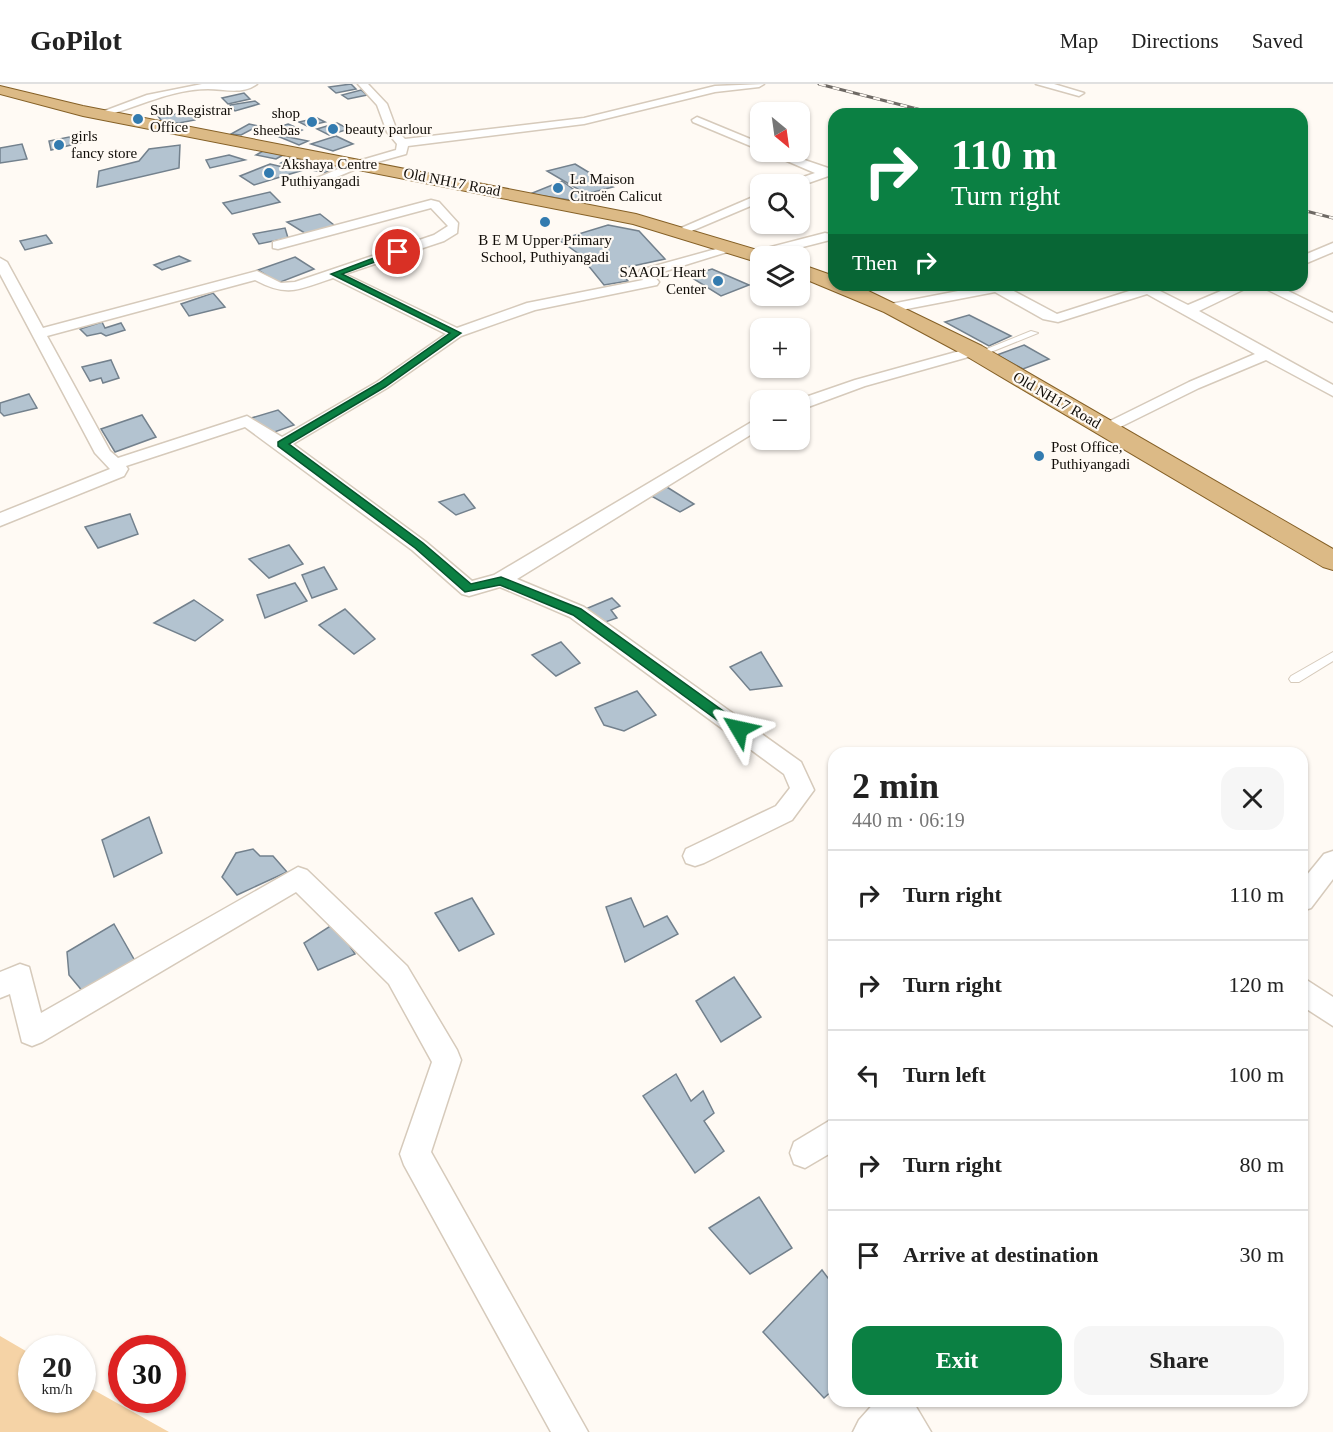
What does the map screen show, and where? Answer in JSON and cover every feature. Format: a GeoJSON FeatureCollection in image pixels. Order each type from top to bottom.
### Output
{"type":"FeatureCollection","features":[{"type":"Feature","properties":{"kind":"main road","name":"Old NH17 Road"},"geometry":{"type":"LineString","coordinates":[[0,90],[83,111],[104,113],[636,219],[750,253]]}},
{"type":"Feature","properties":{"kind":"main road"},"geometry":{"type":"LineString","coordinates":[[810,274],[828,281]]}},
{"type":"Feature","properties":{"kind":"main road","name":"Old NH17 Road"},"geometry":{"type":"LineString","coordinates":[[853,291],[976,352],[1333,561]]}},
{"type":"Feature","properties":{"kind":"street"},"geometry":{"type":"LineString","coordinates":[[104,113],[151,97],[207,87],[230,89],[252,84]]}},
{"type":"Feature","properties":{"kind":"street"},"geometry":{"type":"LineString","coordinates":[[309,185],[359,164],[402,152],[402,143],[392,132],[382,104],[363,84]]}},
{"type":"Feature","properties":{"kind":"street"},"geometry":{"type":"LineString","coordinates":[[402,143],[584,121],[715,89],[759,84]]}},
{"type":"Feature","properties":{"kind":"street"},"geometry":{"type":"LineString","coordinates":[[1041,84],[1079,93]]}},
{"type":"Feature","properties":{"kind":"street"},"geometry":{"type":"LineString","coordinates":[[697,120],[750,143]]}},
{"type":"Feature","properties":{"kind":"street"},"geometry":{"type":"LineString","coordinates":[[801,162],[828,171]]}},
{"type":"Feature","properties":{"kind":"street"},"geometry":{"type":"LineString","coordinates":[[810,178],[828,173]]}},
{"type":"Feature","properties":{"kind":"street"},"geometry":{"type":"LineString","coordinates":[[431,204],[429,188],[437,179]]}},
{"type":"Feature","properties":{"kind":"street"},"geometry":{"type":"LineString","coordinates":[[678,232],[750,202]]}},
{"type":"Feature","properties":{"kind":"street"},"geometry":{"type":"LineString","coordinates":[[39,334],[257,275],[279,287],[287,288],[439,238],[453,230],[449,220],[435,205],[431,204],[278,245]]}},
{"type":"Feature","properties":{"kind":"street"},"geometry":{"type":"LineString","coordinates":[[793,246],[825,237]]}},
{"type":"Feature","properties":{"kind":"street"},"geometry":{"type":"LineString","coordinates":[[1308,258],[1333,247]]}},
{"type":"Feature","properties":{"kind":"street"},"geometry":{"type":"LineString","coordinates":[[282,444],[382,385],[456,333],[532,306],[652,282],[645,273],[734,248]]}},
{"type":"Feature","properties":{"kind":"street"},"geometry":{"type":"LineString","coordinates":[[0,262],[103,453],[116,464],[118,472],[0,520]]}},
{"type":"Feature","properties":{"kind":"street"},"geometry":{"type":"LineString","coordinates":[[335,274],[456,333]]}},
{"type":"Feature","properties":{"kind":"street"},"geometry":{"type":"LineString","coordinates":[[891,308],[982,291]]}},
{"type":"Feature","properties":{"kind":"street"},"geometry":{"type":"LineString","coordinates":[[1010,291],[1048,316],[1058,318],[1140,291]]}},
{"type":"Feature","properties":{"kind":"street"},"geometry":{"type":"LineString","coordinates":[[1158,291],[1187,311],[1333,391]]}},
{"type":"Feature","properties":{"kind":"street"},"geometry":{"type":"LineString","coordinates":[[1187,311],[1232,291]]}},
{"type":"Feature","properties":{"kind":"street"},"geometry":{"type":"LineString","coordinates":[[1277,291],[1333,318]]}},
{"type":"Feature","properties":{"kind":"street"},"geometry":{"type":"LineString","coordinates":[[810,401],[860,383],[976,352]]}},
{"type":"Feature","properties":{"kind":"street"},"geometry":{"type":"LineString","coordinates":[[1106,429],[1194,385],[1268,354]]}},
{"type":"Feature","properties":{"kind":"street"},"geometry":{"type":"LineString","coordinates":[[116,464],[247,421],[282,444],[419,546],[469,589],[501,580],[750,428]]}},
{"type":"Feature","properties":{"kind":"street"},"geometry":{"type":"LineString","coordinates":[[501,580],[577,612],[794,768],[802,790],[784,813],[695,856]]}},
{"type":"Feature","properties":{"kind":"street"},"geometry":{"type":"LineString","coordinates":[[1308,892],[1333,861]]}},
{"type":"Feature","properties":{"kind":"street"},"geometry":{"type":"LineString","coordinates":[[0,985],[20,976],[32,1033],[298,878],[398,975],[447,1060],[415,1154],[570,1432]]}},
{"type":"Feature","properties":{"kind":"street"},"geometry":{"type":"LineString","coordinates":[[1308,994],[1333,1013]]}},
{"type":"Feature","properties":{"kind":"street"},"geometry":{"type":"LineString","coordinates":[[805,1153],[828,1137]]}},
{"type":"Feature","properties":{"kind":"street"},"geometry":{"type":"LineString","coordinates":[[872,1432],[903,1413]]}},
{"type":"Feature","properties":{"kind":"lane"},"geometry":{"type":"LineString","coordinates":[[976,352],[1034,333]]}},
{"type":"Feature","properties":{"kind":"lane"},"geometry":{"type":"LineString","coordinates":[[1295,679],[1333,656]]}},
{"type":"Feature","properties":{"kind":"shaded area"},"geometry":{"type":"Polygon","coordinates":[[[0,1336],[18,1346],[18,1413],[96,1413],[96,1391],[108,1398],[108,1413],[135,1413],[169,1432],[0,1432],[0,1336]]]}},
{"type":"Feature","properties":{"kind":"building"},"geometry":{"type":"Polygon","coordinates":[[[351,84],[356,89],[336,93],[329,87],[351,84]]]}},
{"type":"Feature","properties":{"kind":"building"},"geometry":{"type":"Polygon","coordinates":[[[361,90],[367,95],[348,99],[342,95],[361,90]]]}},
{"type":"Feature","properties":{"kind":"building"},"geometry":{"type":"Polygon","coordinates":[[[244,93],[250,99],[228,104],[222,98],[244,93]]]}},
{"type":"Feature","properties":{"kind":"building"},"geometry":{"type":"Polygon","coordinates":[[[255,101],[259,104],[235,111],[230,105],[255,101]]]}},
{"type":"Feature","properties":{"kind":"building"},"geometry":{"type":"Polygon","coordinates":[[[195,112],[195,120],[179,123],[163,123],[158,116],[195,112]]]}},
{"type":"Feature","properties":{"kind":"building","name":"shop sheebas"},"geometry":{"type":"Polygon","coordinates":[[[317,118],[325,122],[307,126],[299,122],[317,118]]]}},
{"type":"Feature","properties":{"kind":"building","name":"beauty parlour"},"geometry":{"type":"Polygon","coordinates":[[[337,123],[349,129],[329,135],[317,129],[337,123]]]}},
{"type":"Feature","properties":{"kind":"building"},"geometry":{"type":"Polygon","coordinates":[[[249,124],[258,126],[241,135],[231,134],[249,124]]]}},
{"type":"Feature","properties":{"kind":"building"},"geometry":{"type":"Polygon","coordinates":[[[288,124],[302,130],[288,137],[308,141],[299,145],[265,131],[288,124]]]}},
{"type":"Feature","properties":{"kind":"building","name":"girls fancy store"},"geometry":{"type":"Polygon","coordinates":[[[84,134],[87,141],[51,150],[49,141],[84,134]]]}},
{"type":"Feature","properties":{"kind":"building"},"geometry":{"type":"Polygon","coordinates":[[[336,136],[353,144],[333,151],[311,144],[336,136]]]}},
{"type":"Feature","properties":{"kind":"building"},"geometry":{"type":"Polygon","coordinates":[[[22,144],[27,159],[0,163],[0,148],[22,144]]]}},
{"type":"Feature","properties":{"kind":"building"},"geometry":{"type":"Polygon","coordinates":[[[180,145],[179,168],[97,187],[99,171],[139,161],[149,149],[180,145]]]}},
{"type":"Feature","properties":{"kind":"building"},"geometry":{"type":"Polygon","coordinates":[[[263,151],[283,155],[276,159],[256,155],[263,151]]]}},
{"type":"Feature","properties":{"kind":"building"},"geometry":{"type":"Polygon","coordinates":[[[229,155],[245,160],[210,168],[206,160],[229,155]]]}},
{"type":"Feature","properties":{"kind":"building"},"geometry":{"type":"Polygon","coordinates":[[[290,158],[334,168],[325,173],[281,163],[290,158]]]}},
{"type":"Feature","properties":{"kind":"building","name":"Akshaya Centre Puthiyangadi"},"geometry":{"type":"Polygon","coordinates":[[[270,164],[300,171],[254,185],[240,176],[270,164]]]}},
{"type":"Feature","properties":{"kind":"building"},"geometry":{"type":"Polygon","coordinates":[[[575,164],[613,187],[586,194],[547,171],[575,164]]]}},
{"type":"Feature","properties":{"kind":"building","name":"La Maison Citroën Calicut"},"geometry":{"type":"Polygon","coordinates":[[[562,181],[584,197],[570,200],[530,194],[562,181]]]}},
{"type":"Feature","properties":{"kind":"building"},"geometry":{"type":"Polygon","coordinates":[[[270,192],[280,202],[232,214],[223,203],[270,192]]]}},
{"type":"Feature","properties":{"kind":"building"},"geometry":{"type":"Polygon","coordinates":[[[320,214],[339,229],[311,237],[287,222],[320,214]]]}},
{"type":"Feature","properties":{"kind":"building"},"geometry":{"type":"Polygon","coordinates":[[[608,225],[639,231],[665,259],[619,269],[628,281],[604,285],[579,254],[559,240],[608,225]]]}},
{"type":"Feature","properties":{"kind":"building"},"geometry":{"type":"Polygon","coordinates":[[[285,228],[288,238],[259,244],[253,234],[285,228]]]}},
{"type":"Feature","properties":{"kind":"building"},"geometry":{"type":"Polygon","coordinates":[[[46,235],[52,243],[25,250],[20,241],[46,235]]]}},
{"type":"Feature","properties":{"kind":"building"},"geometry":{"type":"Polygon","coordinates":[[[179,256],[190,261],[162,270],[154,265],[179,256]]]}},
{"type":"Feature","properties":{"kind":"building"},"geometry":{"type":"Polygon","coordinates":[[[295,257],[314,269],[278,283],[258,270],[295,257]]]}},
{"type":"Feature","properties":{"kind":"building","name":"SAAOL Heart Center"},"geometry":{"type":"Polygon","coordinates":[[[712,269],[749,285],[721,296],[689,276],[712,269]]]}},
{"type":"Feature","properties":{"kind":"building"},"geometry":{"type":"Polygon","coordinates":[[[213,293],[225,307],[189,316],[181,304],[213,293]]]}},
{"type":"Feature","properties":{"kind":"building"},"geometry":{"type":"Polygon","coordinates":[[[969,315],[1011,336],[989,346],[945,322],[969,315]]]}},
{"type":"Feature","properties":{"kind":"building"},"geometry":{"type":"Polygon","coordinates":[[[102,322],[105,328],[121,323],[125,330],[106,336],[101,333],[87,336],[80,329],[102,322]]]}},
{"type":"Feature","properties":{"kind":"building"},"geometry":{"type":"Polygon","coordinates":[[[1024,345],[1049,359],[1023,369],[997,355],[1024,345]]]}},
{"type":"Feature","properties":{"kind":"building"},"geometry":{"type":"Polygon","coordinates":[[[111,360],[119,378],[103,383],[101,378],[90,381],[82,367],[111,360]]]}},
{"type":"Feature","properties":{"kind":"building"},"geometry":{"type":"Polygon","coordinates":[[[29,394],[37,408],[4,416],[0,412],[0,403],[29,394]]]}},
{"type":"Feature","properties":{"kind":"building"},"geometry":{"type":"Polygon","coordinates":[[[278,410],[294,425],[269,434],[248,419],[278,410]]]}},
{"type":"Feature","properties":{"kind":"building"},"geometry":{"type":"Polygon","coordinates":[[[142,415],[156,437],[115,452],[101,429],[142,415]]]}},
{"type":"Feature","properties":{"kind":"building"},"geometry":{"type":"Polygon","coordinates":[[[662,484],[694,504],[680,512],[646,493],[662,484]]]}},
{"type":"Feature","properties":{"kind":"building"},"geometry":{"type":"Polygon","coordinates":[[[464,494],[475,508],[456,515],[439,502],[464,494]]]}},
{"type":"Feature","properties":{"kind":"building"},"geometry":{"type":"Polygon","coordinates":[[[130,514],[138,534],[98,548],[85,527],[130,514]]]}},
{"type":"Feature","properties":{"kind":"building"},"geometry":{"type":"Polygon","coordinates":[[[289,545],[303,564],[269,578],[249,559],[289,545]]]}},
{"type":"Feature","properties":{"kind":"building"},"geometry":{"type":"Polygon","coordinates":[[[324,567],[337,589],[312,598],[302,575],[324,567]]]}},
{"type":"Feature","properties":{"kind":"building"},"geometry":{"type":"Polygon","coordinates":[[[295,583],[307,601],[265,618],[257,595],[295,583]]]}},
{"type":"Feature","properties":{"kind":"building"},"geometry":{"type":"Polygon","coordinates":[[[612,598],[620,606],[611,610],[617,618],[594,626],[576,613],[612,598]]]}},
{"type":"Feature","properties":{"kind":"building"},"geometry":{"type":"Polygon","coordinates":[[[194,600],[223,620],[195,641],[154,623],[194,600]]]}},
{"type":"Feature","properties":{"kind":"building"},"geometry":{"type":"Polygon","coordinates":[[[345,609],[375,639],[354,654],[319,625],[345,609]]]}},
{"type":"Feature","properties":{"kind":"building"},"geometry":{"type":"Polygon","coordinates":[[[561,642],[580,663],[556,676],[532,655],[561,642]]]}},
{"type":"Feature","properties":{"kind":"building"},"geometry":{"type":"Polygon","coordinates":[[[761,652],[782,686],[750,690],[730,667],[761,652]]]}},
{"type":"Feature","properties":{"kind":"building"},"geometry":{"type":"Polygon","coordinates":[[[637,691],[656,715],[624,731],[604,725],[595,708],[637,691]]]}},
{"type":"Feature","properties":{"kind":"building"},"geometry":{"type":"Polygon","coordinates":[[[149,817],[162,853],[114,877],[102,840],[149,817]]]}},
{"type":"Feature","properties":{"kind":"building"},"geometry":{"type":"Polygon","coordinates":[[[253,849],[260,856],[273,856],[287,872],[237,895],[222,877],[236,853],[253,849]]]}},
{"type":"Feature","properties":{"kind":"building"},"geometry":{"type":"Polygon","coordinates":[[[472,898],[494,934],[459,951],[435,913],[472,898]]]}},
{"type":"Feature","properties":{"kind":"building"},"geometry":{"type":"Polygon","coordinates":[[[631,898],[644,927],[667,916],[678,934],[625,962],[606,907],[631,898]]]}},
{"type":"Feature","properties":{"kind":"building"},"geometry":{"type":"Polygon","coordinates":[[[335,923],[355,954],[318,970],[304,943],[335,923]]]}},
{"type":"Feature","properties":{"kind":"building"},"geometry":{"type":"Polygon","coordinates":[[[114,924],[135,961],[84,993],[69,975],[67,952],[114,924]]]}},
{"type":"Feature","properties":{"kind":"building"},"geometry":{"type":"Polygon","coordinates":[[[734,977],[761,1017],[721,1042],[696,1001],[734,977]]]}},
{"type":"Feature","properties":{"kind":"building"},"geometry":{"type":"Polygon","coordinates":[[[676,1074],[691,1101],[703,1091],[714,1113],[704,1121],[724,1151],[695,1173],[643,1096],[676,1074]]]}},
{"type":"Feature","properties":{"kind":"building"},"geometry":{"type":"Polygon","coordinates":[[[759,1197],[792,1248],[750,1274],[709,1228],[759,1197]]]}},
{"type":"Feature","properties":{"kind":"building"},"geometry":{"type":"Polygon","coordinates":[[[822,1270],[828,1278],[828,1394],[824,1398],[763,1332],[822,1270]]]}},
{"type":"Feature","properties":{"kind":"railway"},"geometry":{"type":"LineString","coordinates":[[819,84],[913,108]]}},
{"type":"Feature","properties":{"kind":"railway"},"geometry":{"type":"LineString","coordinates":[[1308,212],[1333,218]]}},
{"type":"Feature","properties":{"kind":"place","name":"Sub Registrar Office"},"geometry":{"type":"Point","coordinates":[138,119]}},
{"type":"Feature","properties":{"kind":"place","name":"shop sheebas"},"geometry":{"type":"Point","coordinates":[312,122]}},
{"type":"Feature","properties":{"kind":"place","name":"beauty parlour"},"geometry":{"type":"Point","coordinates":[333,129]}},
{"type":"Feature","properties":{"kind":"place","name":"girls fancy store"},"geometry":{"type":"Point","coordinates":[59,145]}},
{"type":"Feature","properties":{"kind":"place","name":"Akshaya Centre Puthiyangadi"},"geometry":{"type":"Point","coordinates":[269,173]}},
{"type":"Feature","properties":{"kind":"place","name":"La Maison Citroën Calicut"},"geometry":{"type":"Point","coordinates":[558,188]}},
{"type":"Feature","properties":{"kind":"place","name":"B E M Upper Primary School, Puthiyangadi"},"geometry":{"type":"Point","coordinates":[545,222]}},
{"type":"Feature","properties":{"kind":"place","name":"SAAOL Heart Center"},"geometry":{"type":"Point","coordinates":[718,281]}},
{"type":"Feature","properties":{"kind":"place","name":"Post Office, Puthiyangadi"},"geometry":{"type":"Point","coordinates":[1039,456]}},
{"type":"Feature","properties":{"kind":"route"},"geometry":{"type":"LineString","coordinates":[[398,252],[335,274],[456,333],[382,385],[282,444],[419,546],[469,589],[501,580],[577,612],[739,729]]}}]}
